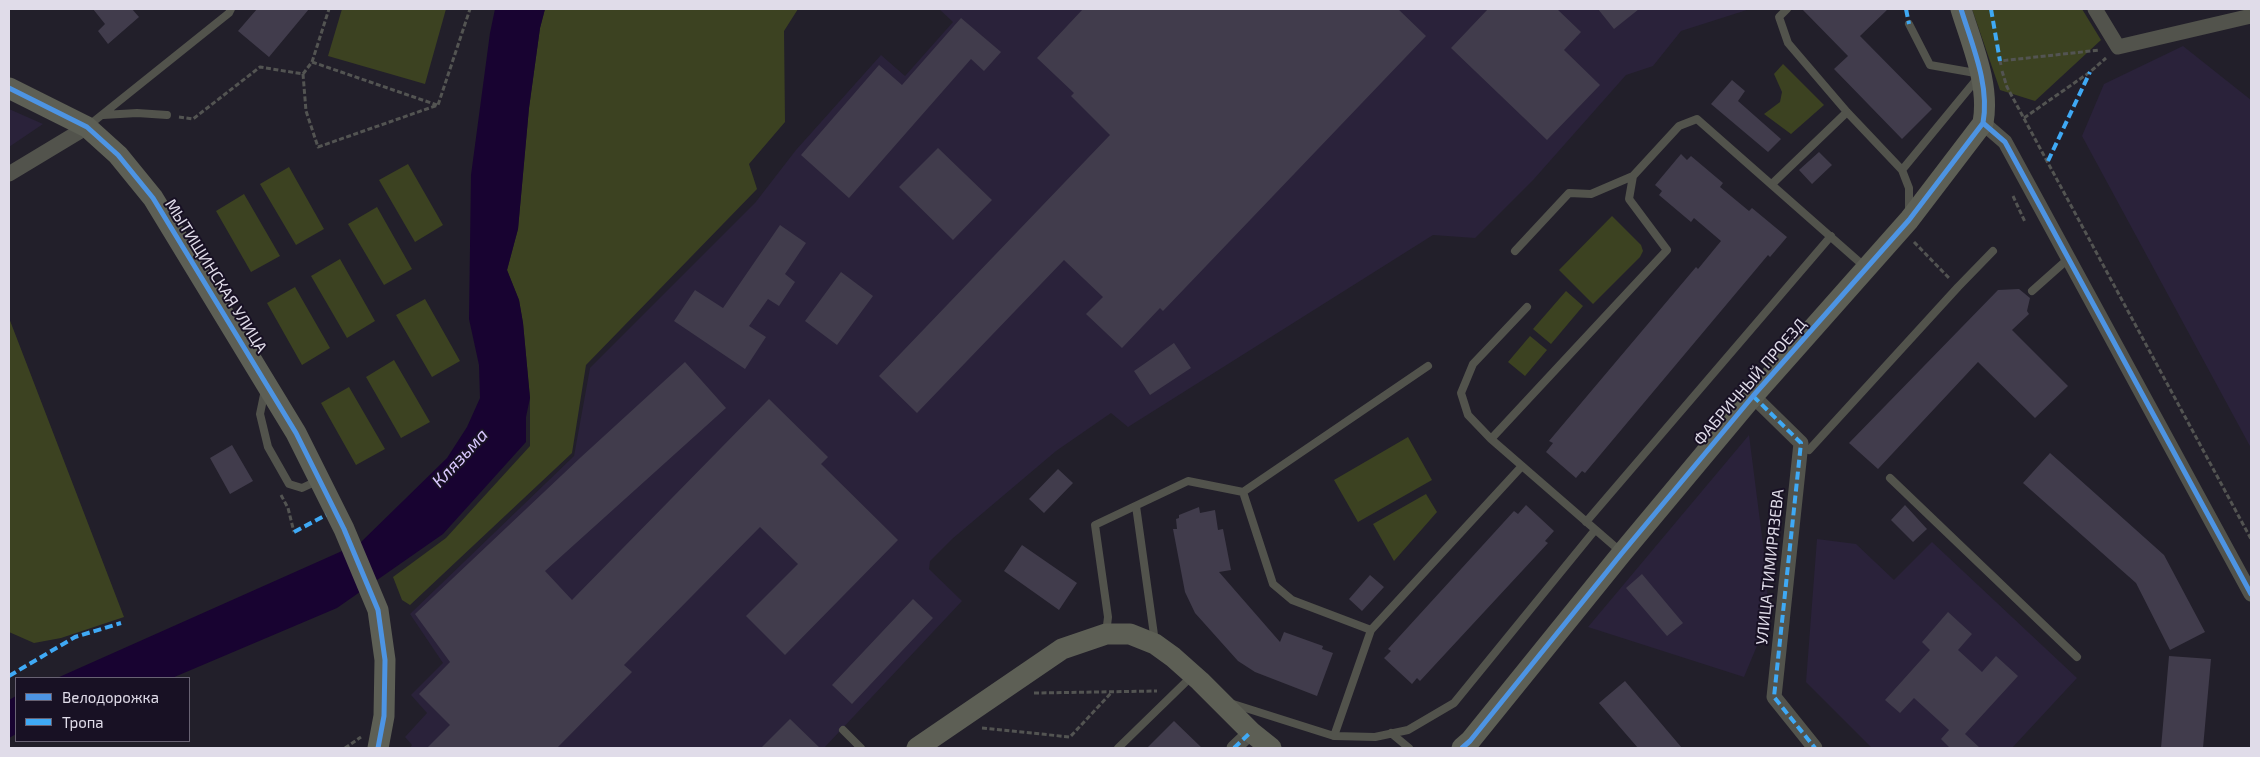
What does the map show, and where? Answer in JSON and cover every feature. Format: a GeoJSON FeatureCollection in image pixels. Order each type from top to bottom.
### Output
{"type":"FeatureCollection","features":[{"type":"Feature","properties":{"kind":"street"},"geometry":{"type":"LineString","coordinates":[[1960,9],[1982,74],[1985,111],[1983,123],[2005,142],[2250,587]]}},
{"type":"Feature","properties":{"kind":"street"},"geometry":{"type":"LineString","coordinates":[[2094,9],[2118,48],[2251,16]]}},
{"type":"Feature","properties":{"kind":"street","name":"МЫТИЩИНСКАЯ УЛИЦА"},"geometry":{"type":"LineString","coordinates":[[9,88],[95,121],[118,155],[154,198],[296,433],[344,529],[378,610],[385,660],[384,716],[373,745]]}},
{"type":"Feature","properties":{"kind":"street"},"geometry":{"type":"LineString","coordinates":[[9,174],[95,121]]}},
{"type":"Feature","properties":{"kind":"street","name":"ФАБРИЧНЫЙ ПРОЕЗД"},"geometry":{"type":"LineString","coordinates":[[1462,748],[1470,741],[1622,553],[1753,396],[1867,268],[1910,229],[1983,123]]}},
{"type":"Feature","properties":{"kind":"street","name":"УЛИЦА ТИМИРЯЗЕВА"},"geometry":{"type":"LineString","coordinates":[[1753,396],[1801,443],[1774,697],[1815,748]]}},
{"type":"Feature","properties":{"kind":"street"},"geometry":{"type":"LineString","coordinates":[[917,748],[1062,649],[1106,634],[1130,634],[1156,644],[1193,675],[1251,732],[1271,748]]}},
{"type":"Feature","properties":{"kind":"street"},"geometry":{"type":"LineString","coordinates":[[1234,748],[1251,732]]}},
{"type":"Feature","properties":{"kind":"lane"},"geometry":{"type":"LineString","coordinates":[[95,121],[232,9]]}},
{"type":"Feature","properties":{"kind":"lane"},"geometry":{"type":"LineString","coordinates":[[1787,9],[1780,17],[1788,43],[1847,112],[1902,170],[1909,188],[1910,229]]}},
{"type":"Feature","properties":{"kind":"lane"},"geometry":{"type":"LineString","coordinates":[[1902,170],[1982,74],[1930,65],[1909,24]]}},
{"type":"Feature","properties":{"kind":"lane"},"geometry":{"type":"LineString","coordinates":[[1772,184],[1847,112]]}},
{"type":"Feature","properties":{"kind":"lane"},"geometry":{"type":"LineString","coordinates":[[95,121],[138,113],[167,115]]}},
{"type":"Feature","properties":{"kind":"lane"},"geometry":{"type":"LineString","coordinates":[[1515,251],[1569,193],[1591,194],[1633,176],[1679,126],[1697,119],[1867,268]]}},
{"type":"Feature","properties":{"kind":"lane"},"geometry":{"type":"LineString","coordinates":[[1491,439],[1667,250],[1629,199],[1633,176]]}},
{"type":"Feature","properties":{"kind":"lane"},"geometry":{"type":"LineString","coordinates":[[1586,522],[1831,236]]}},
{"type":"Feature","properties":{"kind":"lane"},"geometry":{"type":"LineString","coordinates":[[1809,450],[1993,251]]}},
{"type":"Feature","properties":{"kind":"lane"},"geometry":{"type":"LineString","coordinates":[[2032,291],[2068,259]]}},
{"type":"Feature","properties":{"kind":"lane"},"geometry":{"type":"LineString","coordinates":[[1527,307],[1473,364],[1461,393],[1468,415],[1491,439],[1622,553]]}},
{"type":"Feature","properties":{"kind":"lane"},"geometry":{"type":"LineString","coordinates":[[1106,634],[1108,617],[1094,525],[1188,481],[1243,492],[1428,366]]}},
{"type":"Feature","properties":{"kind":"lane"},"geometry":{"type":"LineString","coordinates":[[266,383],[260,414],[268,447],[288,484],[302,488],[320,479]]}},
{"type":"Feature","properties":{"kind":"lane"},"geometry":{"type":"LineString","coordinates":[[1334,736],[1371,630],[1522,466]]}},
{"type":"Feature","properties":{"kind":"lane"},"geometry":{"type":"LineString","coordinates":[[1890,478],[2077,657]]}},
{"type":"Feature","properties":{"kind":"lane"},"geometry":{"type":"LineString","coordinates":[[1243,492],[1273,584],[1292,600],[1371,630]]}},
{"type":"Feature","properties":{"kind":"lane"},"geometry":{"type":"LineString","coordinates":[[1136,506],[1156,644]]}},
{"type":"Feature","properties":{"kind":"lane"},"geometry":{"type":"LineString","coordinates":[[1219,700],[1334,736],[1375,737],[1408,730],[1454,703],[1595,530]]}},
{"type":"Feature","properties":{"kind":"lane"},"geometry":{"type":"LineString","coordinates":[[1118,748],[1193,675]]}},
{"type":"Feature","properties":{"kind":"lane"},"geometry":{"type":"LineString","coordinates":[[842,730],[861,748]]}},
{"type":"Feature","properties":{"kind":"lane"},"geometry":{"type":"LineString","coordinates":[[1391,734],[1409,748]]}},
{"type":"Feature","properties":{"kind":"path"},"geometry":{"type":"LineString","coordinates":[[329,9],[312,62],[303,74],[306,112],[318,147],[438,105]]}},
{"type":"Feature","properties":{"kind":"path"},"geometry":{"type":"LineString","coordinates":[[438,105],[470,9]]}},
{"type":"Feature","properties":{"kind":"path"},"geometry":{"type":"LineString","coordinates":[[2024,118],[2090,72],[2118,48]]}},
{"type":"Feature","properties":{"kind":"path"},"geometry":{"type":"LineString","coordinates":[[2118,48],[2000,62],[2007,87],[2251,540]]}},
{"type":"Feature","properties":{"kind":"path"},"geometry":{"type":"LineString","coordinates":[[312,62],[438,105]]}},
{"type":"Feature","properties":{"kind":"path"},"geometry":{"type":"LineString","coordinates":[[167,115],[193,119],[260,67],[303,74]]}},
{"type":"Feature","properties":{"kind":"path"},"geometry":{"type":"LineString","coordinates":[[1910,229],[1958,287]]}},
{"type":"Feature","properties":{"kind":"path"},"geometry":{"type":"LineString","coordinates":[[1030,693],[1178,691]]}},
{"type":"Feature","properties":{"kind":"path"},"geometry":{"type":"LineString","coordinates":[[978,727],[1070,737],[1112,692]]}},
{"type":"Feature","properties":{"kind":"shaded area"},"geometry":{"type":"Polygon","coordinates":[[[939,9],[1750,9],[1681,31],[1653,66],[1626,75],[1534,179],[1475,238],[1433,235],[1128,427],[1111,413],[1056,451],[952,539],[930,561],[929,569],[962,601],[824,748],[410,748],[412,745],[405,737],[427,713],[411,695],[443,663],[410,614],[574,456],[590,368],[755,203],[796,150],[881,55],[905,76],[953,22],[939,9]]]}},
{"type":"Feature","properties":{"kind":"shaded area"},"geometry":{"type":"Polygon","coordinates":[[[2183,46],[2251,100],[2251,448],[2082,136],[2104,84],[2183,46]]]}},
{"type":"Feature","properties":{"kind":"shaded area"},"geometry":{"type":"Polygon","coordinates":[[[9,109],[43,124],[9,147],[9,109]]]}},
{"type":"Feature","properties":{"kind":"shaded area"},"geometry":{"type":"Polygon","coordinates":[[[1749,435],[1765,560],[1769,617],[1744,677],[1588,627],[1749,435]]]}},
{"type":"Feature","properties":{"kind":"shaded area"},"geometry":{"type":"Polygon","coordinates":[[[1817,539],[1856,544],[1894,580],[1932,542],[2077,678],[2012,748],[1872,748],[1806,682],[1817,539]]]}},
{"type":"Feature","properties":{"kind":"green space"},"geometry":{"type":"Polygon","coordinates":[[[342,9],[446,9],[425,84],[328,56],[342,9]]]}},
{"type":"Feature","properties":{"kind":"green space"},"geometry":{"type":"Polygon","coordinates":[[[545,9],[798,9],[784,31],[785,122],[749,164],[757,189],[586,365],[572,453],[410,605],[402,600],[393,577],[446,538],[530,446],[530,398],[523,323],[519,300],[507,270],[518,229],[529,108],[540,28],[545,9]]]}},
{"type":"Feature","properties":{"kind":"green space"},"geometry":{"type":"Polygon","coordinates":[[[1972,9],[2082,9],[2101,40],[2035,101],[2000,90],[1972,9]]]}},
{"type":"Feature","properties":{"kind":"green space"},"geometry":{"type":"Polygon","coordinates":[[[1783,64],[1824,105],[1791,134],[1764,114],[1780,102],[1782,92],[1774,74],[1783,64]]]}},
{"type":"Feature","properties":{"kind":"green space"},"geometry":{"type":"Polygon","coordinates":[[[408,164],[443,225],[415,242],[379,180],[408,164]]]}},
{"type":"Feature","properties":{"kind":"green space"},"geometry":{"type":"Polygon","coordinates":[[[289,167],[324,229],[296,245],[260,184],[289,167]]]}},
{"type":"Feature","properties":{"kind":"green space"},"geometry":{"type":"Polygon","coordinates":[[[244,194],[280,256],[251,272],[216,211],[244,194]]]}},
{"type":"Feature","properties":{"kind":"green space"},"geometry":{"type":"Polygon","coordinates":[[[377,207],[412,269],[384,285],[348,224],[377,207]]]}},
{"type":"Feature","properties":{"kind":"green space"},"geometry":{"type":"Polygon","coordinates":[[[1612,216],[1641,245],[1643,251],[1640,257],[1593,304],[1559,270],[1612,216]]]}},
{"type":"Feature","properties":{"kind":"green space"},"geometry":{"type":"Polygon","coordinates":[[[340,259],[375,321],[347,338],[311,276],[340,259]]]}},
{"type":"Feature","properties":{"kind":"green space"},"geometry":{"type":"Polygon","coordinates":[[[295,287],[330,348],[302,365],[267,303],[295,287]]]}},
{"type":"Feature","properties":{"kind":"green space"},"geometry":{"type":"Polygon","coordinates":[[[1566,291],[1583,306],[1551,344],[1533,329],[1566,291]]]}},
{"type":"Feature","properties":{"kind":"green space"},"geometry":{"type":"Polygon","coordinates":[[[425,299],[460,361],[432,377],[396,315],[425,299]]]}},
{"type":"Feature","properties":{"kind":"green space"},"geometry":{"type":"Polygon","coordinates":[[[9,318],[124,617],[61,638],[34,643],[9,632],[9,318]]]}},
{"type":"Feature","properties":{"kind":"green space"},"geometry":{"type":"Polygon","coordinates":[[[1530,336],[1547,350],[1525,376],[1508,362],[1530,336]]]}},
{"type":"Feature","properties":{"kind":"green space"},"geometry":{"type":"Polygon","coordinates":[[[394,360],[430,422],[401,438],[366,377],[394,360]]]}},
{"type":"Feature","properties":{"kind":"green space"},"geometry":{"type":"Polygon","coordinates":[[[349,387],[385,449],[356,465],[321,403],[349,387]]]}},
{"type":"Feature","properties":{"kind":"green space"},"geometry":{"type":"Polygon","coordinates":[[[1408,437],[1432,480],[1358,522],[1334,480],[1408,437]]]}},
{"type":"Feature","properties":{"kind":"green space"},"geometry":{"type":"Polygon","coordinates":[[[1426,494],[1437,512],[1394,561],[1373,524],[1426,494]]]}},
{"type":"Feature","properties":{"kind":"water","name":"Клязьма"},"geometry":{"type":"Polygon","coordinates":[[[495,9],[545,9],[540,28],[529,108],[518,229],[507,270],[519,300],[523,323],[530,398],[526,417],[526,442],[443,534],[337,608],[174,677],[59,677],[360,543],[447,458],[467,427],[480,398],[479,365],[469,319],[471,175],[490,33],[495,9]]]}},
{"type":"Feature","properties":{"kind":"water"},"geometry":{"type":"Polygon","coordinates":[[[15,697],[15,735],[9,738],[9,700],[15,697]]]}},
{"type":"Feature","properties":{"kind":"building"},"geometry":{"type":"Polygon","coordinates":[[[93,9],[132,9],[139,17],[108,44],[98,31],[105,24],[93,9]]]}},
{"type":"Feature","properties":{"kind":"building"},"geometry":{"type":"Polygon","coordinates":[[[257,9],[309,9],[269,57],[238,31],[257,9]]]}},
{"type":"Feature","properties":{"kind":"building"},"geometry":{"type":"Polygon","coordinates":[[[1083,9],[1398,9],[1426,36],[1163,311],[1160,308],[1122,348],[1086,314],[1103,297],[1064,260],[917,413],[879,376],[1110,135],[1071,96],[1074,93],[1037,58],[1083,9]]]}},
{"type":"Feature","properties":{"kind":"building"},"geometry":{"type":"Polygon","coordinates":[[[1488,9],[1557,9],[1581,32],[1564,50],[1600,85],[1547,140],[1451,48],[1488,9]]]}},
{"type":"Feature","properties":{"kind":"building"},"geometry":{"type":"Polygon","coordinates":[[[1598,9],[1639,9],[1614,29],[1598,9]]]}},
{"type":"Feature","properties":{"kind":"building"},"geometry":{"type":"Polygon","coordinates":[[[1802,9],[1888,9],[1860,36],[1932,109],[1902,139],[1834,69],[1848,56],[1802,9]]]}},
{"type":"Feature","properties":{"kind":"building"},"geometry":{"type":"Polygon","coordinates":[[[961,18],[1001,52],[984,71],[971,59],[849,198],[801,155],[879,65],[902,85],[961,18]]]}},
{"type":"Feature","properties":{"kind":"building"},"geometry":{"type":"Polygon","coordinates":[[[1732,80],[1745,91],[1738,101],[1781,139],[1768,152],[1711,104],[1732,80]]]}},
{"type":"Feature","properties":{"kind":"building"},"geometry":{"type":"Polygon","coordinates":[[[938,148],[992,200],[953,240],[899,187],[938,148]]]}},
{"type":"Feature","properties":{"kind":"building"},"geometry":{"type":"Polygon","coordinates":[[[1819,152],[1832,165],[1812,184],[1799,170],[1819,152]]]}},
{"type":"Feature","properties":{"kind":"building"},"geometry":{"type":"Polygon","coordinates":[[[1681,154],[1687,160],[1691,156],[1723,183],[1720,187],[1749,211],[1752,208],[1787,237],[1770,257],[1768,255],[1585,473],[1582,471],[1576,478],[1546,452],[1553,443],[1549,441],[1696,267],[1698,269],[1721,241],[1694,218],[1691,222],[1659,195],[1662,191],[1655,185],[1681,154]]]}},
{"type":"Feature","properties":{"kind":"building"},"geometry":{"type":"Polygon","coordinates":[[[780,225],[806,243],[785,274],[795,282],[779,306],[768,299],[749,326],[766,337],[745,369],[674,321],[695,290],[723,308],[780,225]]]}},
{"type":"Feature","properties":{"kind":"building"},"geometry":{"type":"Polygon","coordinates":[[[841,272],[873,296],[837,345],[805,321],[841,272]]]}},
{"type":"Feature","properties":{"kind":"building"},"geometry":{"type":"Polygon","coordinates":[[[2019,289],[2030,298],[2027,311],[2029,314],[2012,330],[2068,386],[2035,418],[1978,362],[1878,469],[1849,443],[1998,290],[2019,289]]]}},
{"type":"Feature","properties":{"kind":"building"},"geometry":{"type":"Polygon","coordinates":[[[1174,343],[1191,368],[1150,395],[1134,371],[1174,343]]]}},
{"type":"Feature","properties":{"kind":"building"},"geometry":{"type":"Polygon","coordinates":[[[685,362],[726,408],[545,571],[572,600],[769,399],[828,457],[821,464],[898,540],[785,655],[746,616],[798,564],[760,527],[624,665],[632,672],[557,748],[427,748],[450,725],[419,694],[450,662],[415,614],[685,362]]]}},
{"type":"Feature","properties":{"kind":"building"},"geometry":{"type":"Polygon","coordinates":[[[232,445],[253,481],[230,494],[210,458],[232,445]]]}},
{"type":"Feature","properties":{"kind":"building"},"geometry":{"type":"Polygon","coordinates":[[[2050,453],[2164,555],[2205,632],[2170,650],[2136,583],[2023,483],[2050,453]]]}},
{"type":"Feature","properties":{"kind":"building"},"geometry":{"type":"Polygon","coordinates":[[[1058,469],[1073,483],[1044,513],[1029,499],[1058,469]]]}},
{"type":"Feature","properties":{"kind":"building"},"geometry":{"type":"Polygon","coordinates":[[[1526,505],[1554,531],[1545,541],[1548,543],[1420,681],[1417,678],[1412,684],[1384,658],[1391,651],[1388,649],[1514,511],[1518,514],[1526,505]]]}},
{"type":"Feature","properties":{"kind":"building"},"geometry":{"type":"Polygon","coordinates":[[[1905,505],[1927,529],[1913,542],[1891,520],[1905,505]]]}},
{"type":"Feature","properties":{"kind":"building"},"geometry":{"type":"Polygon","coordinates":[[[1199,507],[1200,513],[1215,510],[1218,530],[1223,529],[1231,570],[1219,572],[1280,642],[1284,632],[1323,646],[1322,649],[1333,653],[1317,696],[1255,672],[1238,661],[1195,613],[1185,592],[1173,529],[1177,529],[1176,519],[1179,518],[1179,515],[1199,507]]]}},
{"type":"Feature","properties":{"kind":"building"},"geometry":{"type":"Polygon","coordinates":[[[1022,545],[1077,583],[1059,610],[1004,571],[1022,545]]]}},
{"type":"Feature","properties":{"kind":"building"},"geometry":{"type":"Polygon","coordinates":[[[1642,574],[1683,623],[1667,636],[1626,588],[1642,574]]]}},
{"type":"Feature","properties":{"kind":"building"},"geometry":{"type":"Polygon","coordinates":[[[1370,575],[1384,587],[1362,611],[1349,599],[1370,575]]]}},
{"type":"Feature","properties":{"kind":"building"},"geometry":{"type":"Polygon","coordinates":[[[913,599],[933,618],[852,704],[832,685],[913,599]]]}},
{"type":"Feature","properties":{"kind":"building"},"geometry":{"type":"Polygon","coordinates":[[[1948,612],[1972,634],[1958,650],[1982,672],[1996,656],[2018,676],[1965,734],[1980,748],[1950,748],[1941,739],[1949,730],[1914,698],[1900,713],[1885,700],[1930,650],[1922,642],[1948,612]]]}},
{"type":"Feature","properties":{"kind":"building"},"geometry":{"type":"Polygon","coordinates":[[[2169,656],[2211,659],[2203,748],[2161,748],[2169,656]]]}},
{"type":"Feature","properties":{"kind":"building"},"geometry":{"type":"Polygon","coordinates":[[[1625,681],[1682,748],[1638,748],[1599,703],[1625,681]]]}},
{"type":"Feature","properties":{"kind":"building"},"geometry":{"type":"Polygon","coordinates":[[[790,719],[820,748],[761,748],[790,719]]]}},
{"type":"Feature","properties":{"kind":"building"},"geometry":{"type":"Polygon","coordinates":[[[1174,721],[1202,748],[1147,748],[1174,721]]]}},
{"type":"Feature","properties":{"kind":"marked path"},"geometry":{"type":"LineString","coordinates":[[1906,9],[1909,24]]}},
{"type":"Feature","properties":{"kind":"marked path"},"geometry":{"type":"LineString","coordinates":[[1991,9],[2000,61]]}},
{"type":"Feature","properties":{"kind":"marked path"},"geometry":{"type":"LineString","coordinates":[[2048,161],[2090,72]]}},
{"type":"Feature","properties":{"kind":"marked path"},"geometry":{"type":"LineString","coordinates":[[1753,396],[1801,443],[1774,697],[1815,748]]}},
{"type":"Feature","properties":{"kind":"marked path"},"geometry":{"type":"LineString","coordinates":[[294,532],[326,515]]}},
{"type":"Feature","properties":{"kind":"marked path"},"geometry":{"type":"LineString","coordinates":[[9,676],[75,637],[121,623]]}},
{"type":"Feature","properties":{"kind":"marked path"},"geometry":{"type":"LineString","coordinates":[[1234,748],[1251,732]]}},
{"type":"Feature","properties":{"kind":"cycle path"},"geometry":{"type":"LineString","coordinates":[[1462,748],[1470,741],[1622,553],[1753,396],[1909,220],[1983,123],[1985,109],[1982,80],[1975,51],[1961,9]]}},
{"type":"Feature","properties":{"kind":"cycle path"},"geometry":{"type":"LineString","coordinates":[[9,88],[87,127],[118,155],[153,198],[296,433],[344,529],[378,610],[385,660],[384,716],[378,748]]}},
{"type":"Feature","properties":{"kind":"cycle path"},"geometry":{"type":"LineString","coordinates":[[1983,123],[2005,142],[2251,594]]}}]}
